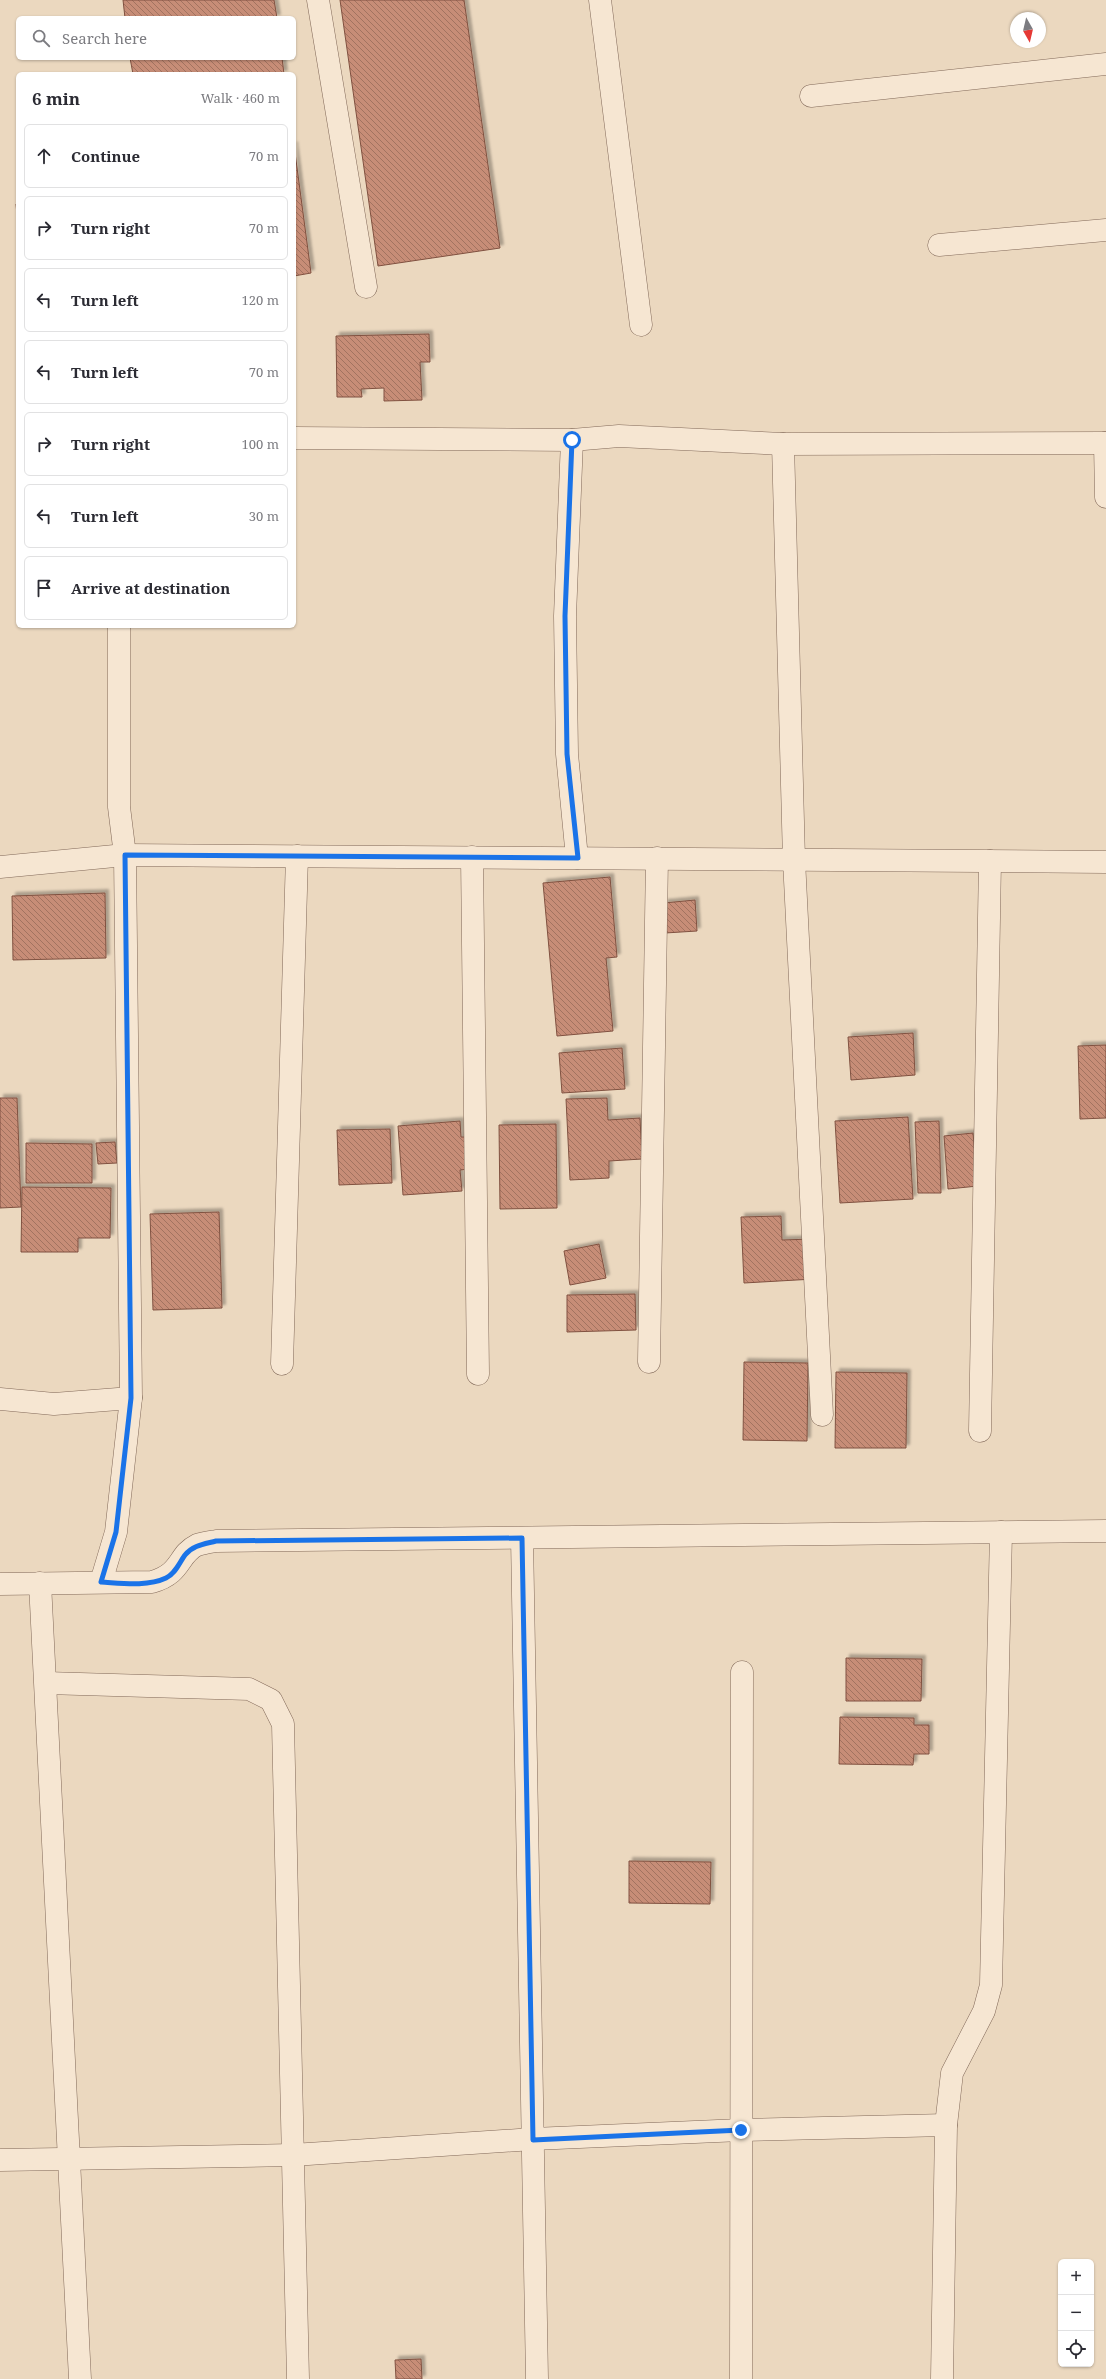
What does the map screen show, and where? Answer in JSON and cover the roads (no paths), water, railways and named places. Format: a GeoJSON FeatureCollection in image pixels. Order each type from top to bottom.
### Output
{"type":"FeatureCollection","features":[{"type":"Feature","properties":{"kind":"street"},"geometry":{"type":"LineString","coordinates":[[318,0],[366,286]]}},
{"type":"Feature","properties":{"kind":"street"},"geometry":{"type":"LineString","coordinates":[[600,0],[641,325]]}},
{"type":"Feature","properties":{"kind":"street"},"geometry":{"type":"LineString","coordinates":[[811,96],[1106,64]]}},
{"type":"Feature","properties":{"kind":"street"},"geometry":{"type":"LineString","coordinates":[[939,245],[1106,230]]}},
{"type":"Feature","properties":{"kind":"street"},"geometry":{"type":"LineString","coordinates":[[296,438],[572,440],[619,436],[783,444],[1105,443],[1106,497]]}},
{"type":"Feature","properties":{"kind":"street"},"geometry":{"type":"LineString","coordinates":[[572,440],[565,616],[567,754],[578,858]]}},
{"type":"Feature","properties":{"kind":"street"},"geometry":{"type":"LineString","coordinates":[[783,444],[794,860],[822,1415]]}},
{"type":"Feature","properties":{"kind":"street"},"geometry":{"type":"LineString","coordinates":[[101,1582],[116,1532],[131,1398],[125,855],[119,807],[119,628]]}},
{"type":"Feature","properties":{"kind":"street"},"geometry":{"type":"LineString","coordinates":[[0,867],[125,855],[1106,862]]}},
{"type":"Feature","properties":{"kind":"street"},"geometry":{"type":"LineString","coordinates":[[282,1364],[297,856]]}},
{"type":"Feature","properties":{"kind":"street"},"geometry":{"type":"LineString","coordinates":[[472,857],[478,1374]]}},
{"type":"Feature","properties":{"kind":"street"},"geometry":{"type":"LineString","coordinates":[[649,1362],[657,858]]}},
{"type":"Feature","properties":{"kind":"street"},"geometry":{"type":"LineString","coordinates":[[980,1431],[990,861]]}},
{"type":"Feature","properties":{"kind":"street"},"geometry":{"type":"LineString","coordinates":[[0,1399],[54,1404],[131,1398]]}},
{"type":"Feature","properties":{"kind":"street"},"geometry":{"type":"LineString","coordinates":[[0,1584],[152,1582],[166,1578],[176,1569],[186,1554],[197,1545],[216,1541],[1106,1531]]}},
{"type":"Feature","properties":{"kind":"street"},"geometry":{"type":"LineString","coordinates":[[942,2379],[946,2125],[952,2073],[984,2011],[992,1985],[1001,1532]]}},
{"type":"Feature","properties":{"kind":"street"},"geometry":{"type":"LineString","coordinates":[[522,1538],[537,2379]]}},
{"type":"Feature","properties":{"kind":"street"},"geometry":{"type":"LineString","coordinates":[[40,1583],[80,2379]]}},
{"type":"Feature","properties":{"kind":"street"},"geometry":{"type":"LineString","coordinates":[[741,2379],[742,1672]]}},
{"type":"Feature","properties":{"kind":"street"},"geometry":{"type":"LineString","coordinates":[[46,1683],[250,1689],[271,1700],[283,1724],[298,2379]]}},
{"type":"Feature","properties":{"kind":"street"},"geometry":{"type":"LineString","coordinates":[[0,2160],[293,2155],[533,2140],[741,2130],[946,2125]]}}]}
